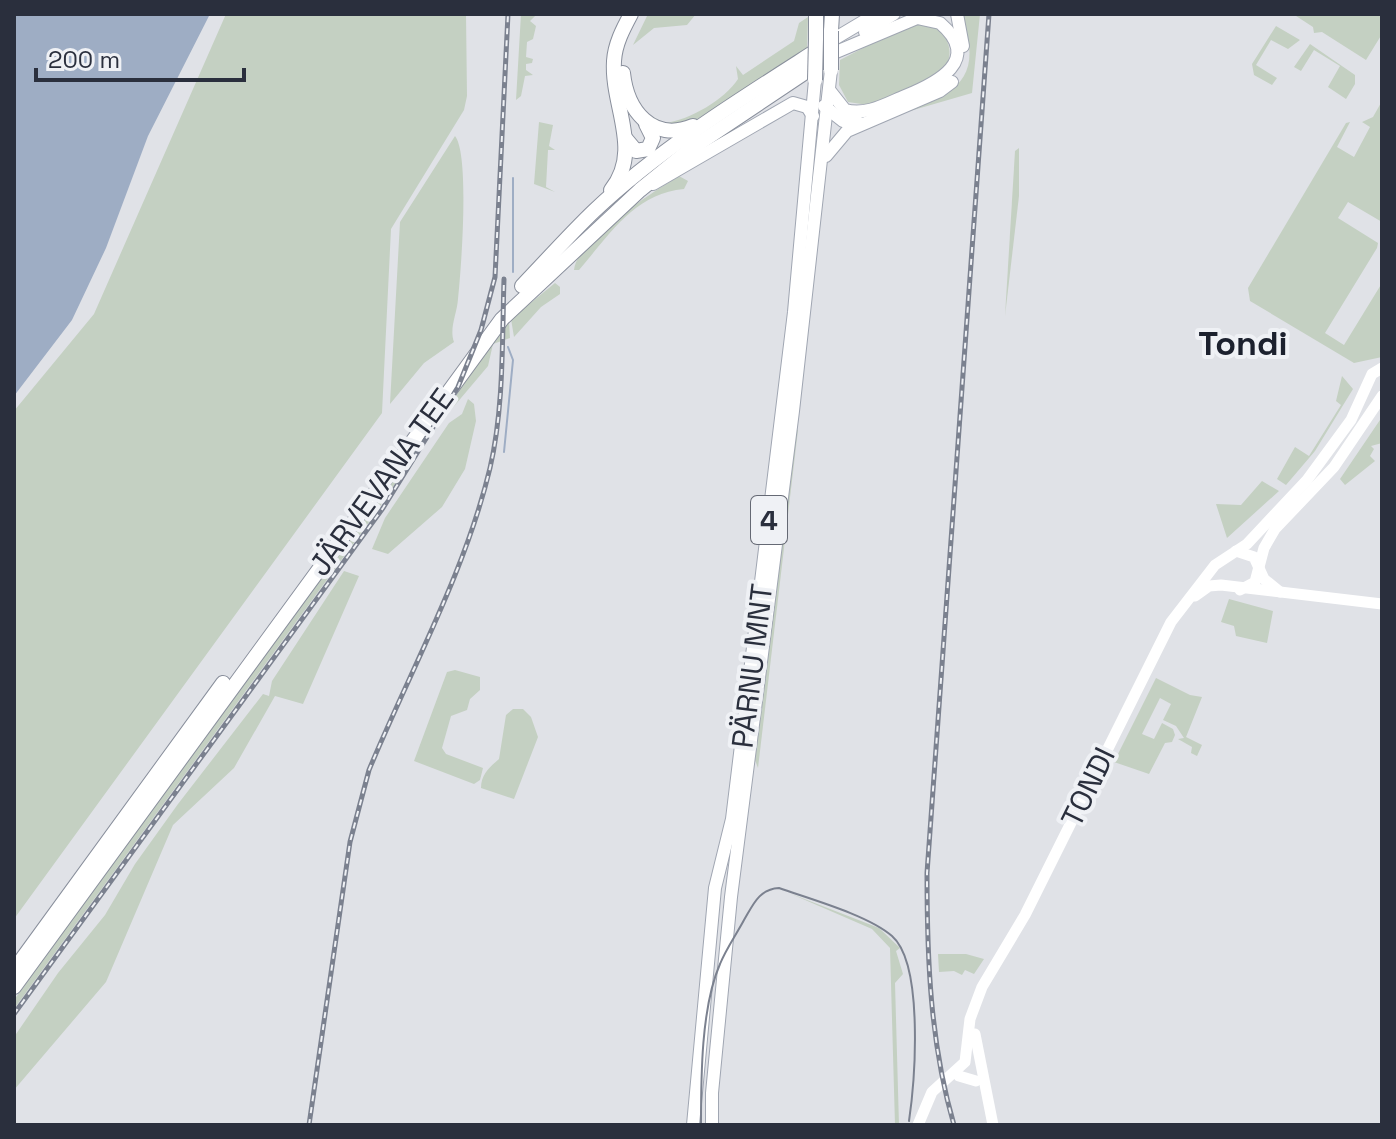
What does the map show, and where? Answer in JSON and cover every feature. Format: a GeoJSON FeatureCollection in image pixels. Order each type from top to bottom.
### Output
{"type":"FeatureCollection","features":[{"type":"Feature","properties":{"kind":"highway"},"geometry":{"type":"LineString","coordinates":[[596,209],[621,176],[626,138],[615,90],[614,57],[631,14]]}},
{"type":"Feature","properties":{"kind":"highway"},"geometry":{"type":"LineString","coordinates":[[626,138],[636,151],[648,149],[653,138],[631,103],[622,70],[622,54],[640,14]]}},
{"type":"Feature","properties":{"kind":"highway","name":"PÄRNU MNT"},"geometry":{"type":"LineString","coordinates":[[816,14],[824,53]]}},
{"type":"Feature","properties":{"kind":"highway","name":"PÄRNU MNT"},"geometry":{"type":"LineString","coordinates":[[815,87],[831,31],[832,14]]}},
{"type":"Feature","properties":{"kind":"highway","name":"JÄRVEVANA TEE"},"geometry":{"type":"LineString","coordinates":[[14,970],[481,330],[596,209],[711,118],[824,53]]}},
{"type":"Feature","properties":{"kind":"highway","name":"JÄRVEVANA TEE"},"geometry":{"type":"LineString","coordinates":[[14,987],[494,328],[640,190],[692,148],[824,53]]}},
{"type":"Feature","properties":{"kind":"highway"},"geometry":{"type":"LineString","coordinates":[[646,124],[672,132],[711,118]]}},
{"type":"Feature","properties":{"kind":"main road"},"geometry":{"type":"LineString","coordinates":[[824,53],[876,14]]}},
{"type":"Feature","properties":{"kind":"main road"},"geometry":{"type":"LineString","coordinates":[[824,53],[894,14]]}},
{"type":"Feature","properties":{"kind":"main road"},"geometry":{"type":"LineString","coordinates":[[823,161],[840,136],[948,86],[963,56],[957,14]]}},
{"type":"Feature","properties":{"kind":"main road"},"geometry":{"type":"LineString","coordinates":[[824,53],[917,18],[940,23],[956,47],[953,65],[941,81],[866,112],[845,110],[830,91]]}},
{"type":"Feature","properties":{"kind":"main road","name":"PÄRNU MNT"},"geometry":{"type":"LineString","coordinates":[[712,1125],[712,1093],[731,897],[823,161],[830,91],[824,53]]}},
{"type":"Feature","properties":{"kind":"main road"},"geometry":{"type":"LineString","coordinates":[[815,87],[828,112],[843,121],[864,123]]}},
{"type":"Feature","properties":{"kind":"main road","name":"PÄRNU MNT"},"geometry":{"type":"LineString","coordinates":[[693,1125],[716,881],[732,819],[738,774],[794,312],[815,87]]}},
{"type":"Feature","properties":{"kind":"main road"},"geometry":{"type":"LineString","coordinates":[[640,190],[786,106],[803,105],[813,116]]}},
{"type":"Feature","properties":{"kind":"main road"},"geometry":{"type":"LineString","coordinates":[[716,881],[731,897]]}},
{"type":"Feature","properties":{"kind":"street","name":"TONDI"},"geometry":{"type":"LineString","coordinates":[[990,1125],[971,1066],[968,1046],[977,997],[1025,915],[1151,660],[1183,606],[1231,554],[1247,544],[1328,453],[1351,420],[1372,374],[1382,368]]}},
{"type":"Feature","properties":{"kind":"street"},"geometry":{"type":"LineString","coordinates":[[1240,590],[1255,582],[1275,529],[1334,467],[1382,395],[1367,385]]}},
{"type":"Feature","properties":{"kind":"street"},"geometry":{"type":"LineString","coordinates":[[1280,592],[1251,554],[1231,554],[1220,574],[1228,586],[1240,590],[1382,604]]}},
{"type":"Feature","properties":{"kind":"street","name":"TONDI"},"geometry":{"type":"LineString","coordinates":[[1183,606],[1209,586],[1228,586]]}},
{"type":"Feature","properties":{"kind":"street","name":"TONDI"},"geometry":{"type":"LineString","coordinates":[[971,1066],[976,1019],[994,969]]}},
{"type":"Feature","properties":{"kind":"street"},"geometry":{"type":"LineString","coordinates":[[971,1066],[990,1125]]}},
{"type":"Feature","properties":{"kind":"street"},"geometry":{"type":"LineString","coordinates":[[918,1125],[932,1092],[971,1066]]}},
{"type":"Feature","properties":{"kind":"street"},"geometry":{"type":"LineString","coordinates":[[925,1125],[938,1094],[971,1066]]}},
{"type":"Feature","properties":{"kind":"green space"},"geometry":{"type":"Polygon","coordinates":[[[226,14],[466,14],[467,96],[464,110],[391,229],[382,413],[14,919],[14,411],[94,314],[226,14]]]}},
{"type":"Feature","properties":{"kind":"green space"},"geometry":{"type":"Polygon","coordinates":[[[521,14],[537,14],[530,21],[536,26],[533,39],[527,42],[526,57],[533,59],[532,63],[526,64],[526,70],[533,75],[525,76],[521,96],[516,100],[521,14]]]}},
{"type":"Feature","properties":{"kind":"green space"},"geometry":{"type":"Polygon","coordinates":[[[648,14],[696,14],[687,25],[654,28],[633,45],[648,14]]]}},
{"type":"Feature","properties":{"kind":"green space"},"geometry":{"type":"Polygon","coordinates":[[[963,14],[980,14],[972,93],[910,111],[944,95],[961,81],[969,60],[963,14]]]}},
{"type":"Feature","properties":{"kind":"green space"},"geometry":{"type":"Polygon","coordinates":[[[1293,14],[1382,14],[1382,34],[1366,60],[1322,32],[1314,33],[1313,27],[1293,14]]]}},
{"type":"Feature","properties":{"kind":"green space"},"geometry":{"type":"Polygon","coordinates":[[[808,17],[807,51],[686,126],[648,121],[643,112],[665,123],[685,118],[706,107],[725,94],[738,79],[736,66],[743,75],[794,41],[799,23],[808,17]]]}},
{"type":"Feature","properties":{"kind":"green space"},"geometry":{"type":"Polygon","coordinates":[[[911,23],[941,29],[950,52],[943,74],[868,105],[848,102],[839,85],[840,60],[911,23]]]}},
{"type":"Feature","properties":{"kind":"green space"},"geometry":{"type":"Polygon","coordinates":[[[1276,26],[1300,40],[1288,49],[1271,40],[1256,65],[1277,78],[1272,85],[1254,75],[1252,64],[1276,26]]]}},
{"type":"Feature","properties":{"kind":"green space"},"geometry":{"type":"Polygon","coordinates":[[[1310,44],[1355,75],[1355,84],[1346,99],[1328,87],[1340,66],[1314,50],[1301,71],[1294,67],[1310,44]]]}},
{"type":"Feature","properties":{"kind":"green space"},"geometry":{"type":"Polygon","coordinates":[[[1382,101],[1382,222],[1348,202],[1338,218],[1378,243],[1377,248],[1325,333],[1344,345],[1382,283],[1382,357],[1354,363],[1250,301],[1248,288],[1346,123],[1350,122],[1337,147],[1354,157],[1370,127],[1362,122],[1373,117],[1382,101]]]}},
{"type":"Feature","properties":{"kind":"green space"},"geometry":{"type":"Polygon","coordinates":[[[539,122],[553,125],[549,146],[555,150],[548,150],[546,187],[555,192],[534,184],[539,122]]]}},
{"type":"Feature","properties":{"kind":"green space"},"geometry":{"type":"Polygon","coordinates":[[[455,136],[462,166],[463,214],[459,285],[452,331],[454,342],[424,363],[390,404],[400,222],[455,136]]]}},
{"type":"Feature","properties":{"kind":"green space"},"geometry":{"type":"Polygon","coordinates":[[[1019,148],[1019,196],[1005,316],[1015,151],[1019,148]]]}},
{"type":"Feature","properties":{"kind":"green space"},"geometry":{"type":"Polygon","coordinates":[[[679,176],[688,181],[684,189],[666,192],[637,207],[579,270],[574,270],[578,258],[602,231],[679,176]]]}},
{"type":"Feature","properties":{"kind":"green space"},"geometry":{"type":"Polygon","coordinates":[[[555,283],[560,287],[560,294],[541,307],[514,337],[511,319],[555,283]]]}},
{"type":"Feature","properties":{"kind":"green space"},"geometry":{"type":"Polygon","coordinates":[[[509,321],[510,338],[493,344],[488,366],[445,417],[468,373],[509,321]]]}},
{"type":"Feature","properties":{"kind":"green space"},"geometry":{"type":"Polygon","coordinates":[[[1342,376],[1353,389],[1315,451],[1286,485],[1277,479],[1295,447],[1309,456],[1341,405],[1336,401],[1342,376]]]}},
{"type":"Feature","properties":{"kind":"green space"},"geometry":{"type":"Polygon","coordinates":[[[468,399],[474,404],[476,421],[465,469],[442,507],[388,554],[372,549],[385,518],[449,423],[462,414],[468,399]]]}},
{"type":"Feature","properties":{"kind":"green space"},"geometry":{"type":"Polygon","coordinates":[[[1382,417],[1382,443],[1371,446],[1374,449],[1370,456],[1375,461],[1345,485],[1340,479],[1382,417]]]}},
{"type":"Feature","properties":{"kind":"green space"},"geometry":{"type":"Polygon","coordinates":[[[439,419],[372,518],[14,1009],[14,1000],[432,423],[439,419]]]}},
{"type":"Feature","properties":{"kind":"green space"},"geometry":{"type":"Polygon","coordinates":[[[798,430],[758,768],[755,760],[798,430]]]}},
{"type":"Feature","properties":{"kind":"green space"},"geometry":{"type":"Polygon","coordinates":[[[1262,481],[1279,491],[1227,538],[1216,504],[1241,505],[1262,481]]]}},
{"type":"Feature","properties":{"kind":"green space"},"geometry":{"type":"Polygon","coordinates":[[[344,571],[359,576],[303,704],[275,696],[234,768],[173,825],[106,982],[14,1090],[14,1037],[58,973],[105,915],[135,864],[178,804],[263,694],[269,696],[272,681],[344,571]]]}},
{"type":"Feature","properties":{"kind":"green space"},"geometry":{"type":"Polygon","coordinates":[[[1229,599],[1273,611],[1267,643],[1236,636],[1234,626],[1221,622],[1229,599]]]}},
{"type":"Feature","properties":{"kind":"green space"},"geometry":{"type":"Polygon","coordinates":[[[455,670],[480,677],[480,690],[470,699],[467,710],[451,716],[442,748],[446,754],[483,768],[480,780],[474,784],[414,761],[447,672],[455,670]]]}},
{"type":"Feature","properties":{"kind":"green space"},"geometry":{"type":"Polygon","coordinates":[[[1156,678],[1190,695],[1202,697],[1186,737],[1202,745],[1197,756],[1191,753],[1192,747],[1178,739],[1184,738],[1176,726],[1163,720],[1171,704],[1160,698],[1142,734],[1154,739],[1162,723],[1173,729],[1175,735],[1172,742],[1165,743],[1149,774],[1114,762],[1156,678]]]}},
{"type":"Feature","properties":{"kind":"green space"},"geometry":{"type":"Polygon","coordinates":[[[513,709],[523,709],[531,717],[538,737],[514,799],[481,788],[484,775],[499,759],[506,715],[513,709]]]}},
{"type":"Feature","properties":{"kind":"green space"},"geometry":{"type":"Polygon","coordinates":[[[789,893],[879,928],[900,948],[896,951],[903,974],[895,983],[899,1125],[895,1125],[890,948],[872,929],[789,893]]]}},
{"type":"Feature","properties":{"kind":"green space"},"geometry":{"type":"Polygon","coordinates":[[[938,954],[966,954],[984,959],[974,974],[965,970],[962,975],[954,971],[939,972],[938,954]]]}},
{"type":"Feature","properties":{"kind":"water"},"geometry":{"type":"Polygon","coordinates":[[[14,14],[210,14],[148,136],[106,248],[72,320],[14,396],[14,14]]]}},
{"type":"Feature","properties":{"kind":"waterway"},"geometry":{"type":"LineString","coordinates":[[513,178],[513,272]]}},
{"type":"Feature","properties":{"kind":"waterway"},"geometry":{"type":"LineString","coordinates":[[504,452],[513,360],[508,347]]}},
{"type":"Feature","properties":{"kind":"tram line"},"geometry":{"type":"LineString","coordinates":[[701,1125],[703,1043],[714,981],[725,953],[754,904],[766,891],[779,888],[869,921],[892,936],[902,950],[909,971],[915,1024],[909,1121]]}},
{"type":"Feature","properties":{"kind":"railway"},"geometry":{"type":"LineString","coordinates":[[14,1014],[383,508],[458,387],[481,330],[495,277],[508,14]]}},
{"type":"Feature","properties":{"kind":"railway"},"geometry":{"type":"LineString","coordinates":[[954,1125],[935,1032],[927,873],[989,14]]}},
{"type":"Feature","properties":{"kind":"railway"},"geometry":{"type":"LineString","coordinates":[[309,1125],[350,842],[369,770],[452,584],[490,468],[500,398],[504,279]]}},
{"type":"Feature","properties":{"kind":"district","name":"Tondi"},"geometry":{"type":"Point","coordinates":[1243,343]}}]}
